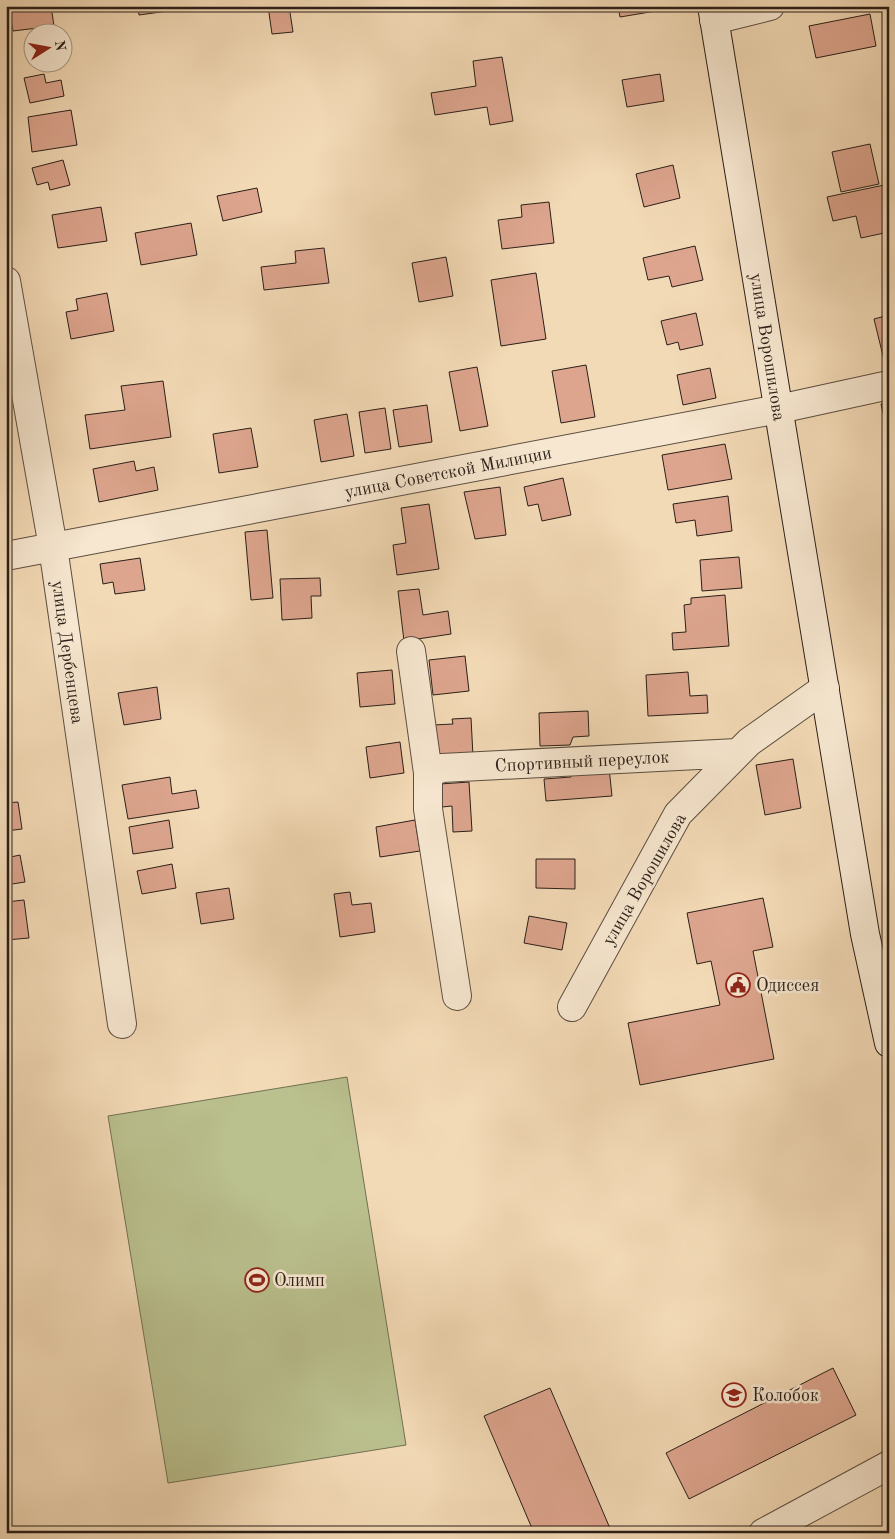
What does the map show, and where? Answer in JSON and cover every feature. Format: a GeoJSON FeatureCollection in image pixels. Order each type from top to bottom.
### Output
{"type":"FeatureCollection","features":[{"type":"Feature","properties":{"kind":"street"},"geometry":{"type":"LineString","coordinates":[[713,13],[770,6]]}},
{"type":"Feature","properties":{"kind":"street","name":"улица Ворошилова"},"geometry":{"type":"LineString","coordinates":[[713,13],[865,934],[889,1043]]}},
{"type":"Feature","properties":{"kind":"street","name":"улица Дербенцева"},"geometry":{"type":"LineString","coordinates":[[6,281],[53,546],[122,1024]]}},
{"type":"Feature","properties":{"kind":"street","name":"улица Советской Милиции"},"geometry":{"type":"LineString","coordinates":[[6,556],[779,409],[889,385]]}},
{"type":"Feature","properties":{"kind":"street"},"geometry":{"type":"LineString","coordinates":[[411,651],[428,773],[428,810],[457,996]]}},
{"type":"Feature","properties":{"kind":"street","name":"улица Ворошилова"},"geometry":{"type":"LineString","coordinates":[[572,1007],[678,814],[748,742],[825,688]]}},
{"type":"Feature","properties":{"kind":"street","name":"Спортивный переулок"},"geometry":{"type":"LineString","coordinates":[[428,773],[442,768],[737,754]]}},
{"type":"Feature","properties":{"kind":"street"},"geometry":{"type":"LineString","coordinates":[[763,1533],[889,1465]]}},
{"type":"Feature","properties":{"kind":"green space","name":"Олимп"},"geometry":{"type":"Polygon","coordinates":[[[347,1077],[406,1445],[168,1483],[108,1116],[347,1077]]]}},
{"type":"Feature","properties":{"kind":"building"},"geometry":{"type":"Polygon","coordinates":[[[9,6],[51,6],[53,22],[22,22],[22,30],[13,31],[9,6]]]}},
{"type":"Feature","properties":{"kind":"building"},"geometry":{"type":"Polygon","coordinates":[[[138,6],[175,6],[175,10],[139,15],[138,6]]]}},
{"type":"Feature","properties":{"kind":"building"},"geometry":{"type":"Polygon","coordinates":[[[268,6],[289,6],[293,32],[272,34],[268,6]]]}},
{"type":"Feature","properties":{"kind":"building"},"geometry":{"type":"Polygon","coordinates":[[[618,6],[661,6],[662,10],[620,17],[618,6]]]}},
{"type":"Feature","properties":{"kind":"building"},"geometry":{"type":"Polygon","coordinates":[[[870,14],[876,46],[816,58],[809,26],[870,14]]]}},
{"type":"Feature","properties":{"kind":"building"},"geometry":{"type":"Polygon","coordinates":[[[502,57],[513,121],[490,125],[487,107],[435,115],[431,93],[476,86],[473,61],[502,57]]]}},
{"type":"Feature","properties":{"kind":"building"},"geometry":{"type":"Polygon","coordinates":[[[44,74],[46,83],[61,80],[64,96],[30,103],[24,78],[44,74]]]}},
{"type":"Feature","properties":{"kind":"building"},"geometry":{"type":"Polygon","coordinates":[[[660,74],[664,101],[627,107],[622,80],[660,74]]]}},
{"type":"Feature","properties":{"kind":"building"},"geometry":{"type":"Polygon","coordinates":[[[71,110],[77,145],[32,152],[28,117],[71,110]]]}},
{"type":"Feature","properties":{"kind":"building"},"geometry":{"type":"Polygon","coordinates":[[[870,144],[879,184],[841,192],[832,152],[870,144]]]}},
{"type":"Feature","properties":{"kind":"building"},"geometry":{"type":"Polygon","coordinates":[[[63,160],[70,185],[50,190],[48,182],[37,185],[32,168],[63,160]]]}},
{"type":"Feature","properties":{"kind":"building"},"geometry":{"type":"Polygon","coordinates":[[[673,165],[680,198],[644,207],[636,174],[673,165]]]}},
{"type":"Feature","properties":{"kind":"building"},"geometry":{"type":"Polygon","coordinates":[[[889,184],[889,232],[861,238],[856,216],[833,221],[827,197],[889,184]]]}},
{"type":"Feature","properties":{"kind":"building"},"geometry":{"type":"Polygon","coordinates":[[[257,188],[262,212],[223,221],[217,196],[257,188]]]}},
{"type":"Feature","properties":{"kind":"building"},"geometry":{"type":"Polygon","coordinates":[[[549,202],[554,243],[502,249],[498,220],[522,217],[521,205],[549,202]]]}},
{"type":"Feature","properties":{"kind":"building"},"geometry":{"type":"Polygon","coordinates":[[[101,207],[107,241],[58,248],[52,215],[101,207]]]}},
{"type":"Feature","properties":{"kind":"building"},"geometry":{"type":"Polygon","coordinates":[[[191,223],[197,255],[141,265],[135,233],[191,223]]]}},
{"type":"Feature","properties":{"kind":"building"},"geometry":{"type":"Polygon","coordinates":[[[695,246],[703,280],[672,287],[669,276],[648,280],[643,258],[695,246]]]}},
{"type":"Feature","properties":{"kind":"building"},"geometry":{"type":"Polygon","coordinates":[[[324,248],[329,283],[264,290],[261,267],[296,263],[295,251],[324,248]]]}},
{"type":"Feature","properties":{"kind":"building"},"geometry":{"type":"Polygon","coordinates":[[[446,257],[453,296],[419,302],[412,263],[446,257]]]}},
{"type":"Feature","properties":{"kind":"building"},"geometry":{"type":"Polygon","coordinates":[[[536,273],[546,339],[501,346],[491,280],[536,273]]]}},
{"type":"Feature","properties":{"kind":"building"},"geometry":{"type":"Polygon","coordinates":[[[107,293],[114,331],[71,339],[66,312],[78,310],[76,299],[107,293]]]}},
{"type":"Feature","properties":{"kind":"building"},"geometry":{"type":"Polygon","coordinates":[[[696,313],[703,345],[680,350],[678,342],[667,345],[661,321],[696,313]]]}},
{"type":"Feature","properties":{"kind":"building"},"geometry":{"type":"Polygon","coordinates":[[[889,315],[889,359],[884,360],[874,319],[889,315]]]}},
{"type":"Feature","properties":{"kind":"building"},"geometry":{"type":"Polygon","coordinates":[[[586,365],[595,417],[561,423],[552,371],[586,365]]]}},
{"type":"Feature","properties":{"kind":"building"},"geometry":{"type":"Polygon","coordinates":[[[477,367],[488,426],[460,431],[449,372],[477,367]]]}},
{"type":"Feature","properties":{"kind":"building"},"geometry":{"type":"Polygon","coordinates":[[[710,368],[716,398],[683,405],[677,375],[710,368]]]}},
{"type":"Feature","properties":{"kind":"building"},"geometry":{"type":"Polygon","coordinates":[[[163,381],[171,437],[90,449],[85,415],[125,410],[121,386],[163,381]]]}},
{"type":"Feature","properties":{"kind":"building"},"geometry":{"type":"Polygon","coordinates":[[[889,403],[889,440],[881,404],[889,403]]]}},
{"type":"Feature","properties":{"kind":"building"},"geometry":{"type":"Polygon","coordinates":[[[427,405],[432,442],[399,447],[393,410],[427,405]]]}},
{"type":"Feature","properties":{"kind":"building"},"geometry":{"type":"Polygon","coordinates":[[[385,408],[391,449],[365,453],[359,412],[385,408]]]}},
{"type":"Feature","properties":{"kind":"building"},"geometry":{"type":"Polygon","coordinates":[[[347,414],[354,456],[321,462],[314,420],[347,414]]]}},
{"type":"Feature","properties":{"kind":"building"},"geometry":{"type":"Polygon","coordinates":[[[251,428],[258,467],[219,473],[213,434],[251,428]]]}},
{"type":"Feature","properties":{"kind":"building"},"geometry":{"type":"Polygon","coordinates":[[[725,444],[732,479],[668,490],[662,455],[725,444]]]}},
{"type":"Feature","properties":{"kind":"building"},"geometry":{"type":"Polygon","coordinates":[[[134,461],[136,471],[154,467],[158,490],[99,502],[93,469],[134,461]]]}},
{"type":"Feature","properties":{"kind":"building"},"geometry":{"type":"Polygon","coordinates":[[[563,478],[571,515],[542,521],[538,504],[528,506],[524,487],[563,478]]]}},
{"type":"Feature","properties":{"kind":"building"},"geometry":{"type":"Polygon","coordinates":[[[500,487],[506,535],[475,539],[464,492],[500,487]]]}},
{"type":"Feature","properties":{"kind":"building"},"geometry":{"type":"Polygon","coordinates":[[[728,496],[732,531],[697,536],[695,520],[676,523],[673,504],[728,496]]]}},
{"type":"Feature","properties":{"kind":"building"},"geometry":{"type":"Polygon","coordinates":[[[429,504],[439,569],[397,575],[393,545],[406,543],[401,508],[429,504]]]}},
{"type":"Feature","properties":{"kind":"building"},"geometry":{"type":"Polygon","coordinates":[[[889,526],[889,556],[883,528],[889,526]]]}},
{"type":"Feature","properties":{"kind":"building"},"geometry":{"type":"Polygon","coordinates":[[[267,530],[273,598],[251,600],[245,532],[267,530]]]}},
{"type":"Feature","properties":{"kind":"building"},"geometry":{"type":"Polygon","coordinates":[[[739,557],[742,588],[702,591],[700,560],[739,557]]]}},
{"type":"Feature","properties":{"kind":"building"},"geometry":{"type":"Polygon","coordinates":[[[140,558],[145,590],[115,594],[113,582],[103,584],[100,564],[140,558]]]}},
{"type":"Feature","properties":{"kind":"building"},"geometry":{"type":"Polygon","coordinates":[[[320,578],[321,596],[311,596],[312,618],[282,620],[280,579],[320,578]]]}},
{"type":"Feature","properties":{"kind":"building"},"geometry":{"type":"Polygon","coordinates":[[[419,589],[423,615],[448,611],[451,634],[404,641],[398,591],[419,589]]]}},
{"type":"Feature","properties":{"kind":"building"},"geometry":{"type":"Polygon","coordinates":[[[725,595],[729,646],[673,650],[672,633],[686,632],[684,605],[691,604],[691,598],[725,595]]]}},
{"type":"Feature","properties":{"kind":"building"},"geometry":{"type":"Polygon","coordinates":[[[465,656],[469,691],[433,695],[429,660],[465,656]]]}},
{"type":"Feature","properties":{"kind":"building"},"geometry":{"type":"Polygon","coordinates":[[[392,670],[395,704],[360,707],[357,673],[392,670]]]}},
{"type":"Feature","properties":{"kind":"building"},"geometry":{"type":"Polygon","coordinates":[[[688,672],[690,696],[707,695],[708,713],[648,716],[646,675],[688,672]]]}},
{"type":"Feature","properties":{"kind":"building"},"geometry":{"type":"Polygon","coordinates":[[[157,687],[161,719],[124,725],[118,693],[157,687]]]}},
{"type":"Feature","properties":{"kind":"building"},"geometry":{"type":"Polygon","coordinates":[[[588,711],[589,736],[573,737],[570,745],[540,746],[539,713],[588,711]]]}},
{"type":"Feature","properties":{"kind":"building"},"geometry":{"type":"Polygon","coordinates":[[[471,718],[473,756],[435,758],[433,725],[453,724],[452,719],[471,718]]]}},
{"type":"Feature","properties":{"kind":"building"},"geometry":{"type":"Polygon","coordinates":[[[400,742],[404,773],[370,778],[366,747],[400,742]]]}},
{"type":"Feature","properties":{"kind":"building"},"geometry":{"type":"Polygon","coordinates":[[[793,759],[801,808],[765,815],[756,765],[793,759]]]}},
{"type":"Feature","properties":{"kind":"building"},"geometry":{"type":"Polygon","coordinates":[[[609,768],[612,796],[546,801],[544,779],[571,777],[574,770],[609,768]]]}},
{"type":"Feature","properties":{"kind":"building"},"geometry":{"type":"Polygon","coordinates":[[[170,777],[172,794],[196,790],[199,808],[128,819],[122,785],[170,777]]]}},
{"type":"Feature","properties":{"kind":"building"},"geometry":{"type":"Polygon","coordinates":[[[469,782],[472,831],[453,832],[452,806],[442,807],[440,784],[469,782]]]}},
{"type":"Feature","properties":{"kind":"building"},"geometry":{"type":"Polygon","coordinates":[[[18,802],[22,829],[6,831],[6,803],[18,802]]]}},
{"type":"Feature","properties":{"kind":"building"},"geometry":{"type":"Polygon","coordinates":[[[169,820],[173,848],[133,854],[129,827],[169,820]]]}},
{"type":"Feature","properties":{"kind":"building"},"geometry":{"type":"Polygon","coordinates":[[[415,820],[420,851],[380,857],[376,827],[415,820]]]}},
{"type":"Feature","properties":{"kind":"building"},"geometry":{"type":"Polygon","coordinates":[[[20,855],[25,882],[6,885],[6,858],[20,855]]]}},
{"type":"Feature","properties":{"kind":"building"},"geometry":{"type":"Polygon","coordinates":[[[536,859],[575,859],[575,889],[536,888],[536,859]]]}},
{"type":"Feature","properties":{"kind":"building"},"geometry":{"type":"Polygon","coordinates":[[[172,864],[176,888],[142,894],[137,871],[172,864]]]}},
{"type":"Feature","properties":{"kind":"building"},"geometry":{"type":"Polygon","coordinates":[[[229,888],[234,919],[201,924],[196,893],[229,888]]]}},
{"type":"Feature","properties":{"kind":"building"},"geometry":{"type":"Polygon","coordinates":[[[350,892],[352,905],[371,903],[375,932],[340,937],[334,894],[350,892]]]}},
{"type":"Feature","properties":{"kind":"building","name":"Одиссея"},"geometry":{"type":"Polygon","coordinates":[[[763,898],[773,947],[753,951],[774,1059],[640,1085],[628,1023],[720,1005],[711,961],[697,964],[687,913],[763,898]]]}},
{"type":"Feature","properties":{"kind":"building"},"geometry":{"type":"Polygon","coordinates":[[[24,900],[29,938],[6,940],[6,902],[24,900]]]}},
{"type":"Feature","properties":{"kind":"building"},"geometry":{"type":"Polygon","coordinates":[[[529,916],[567,923],[562,950],[524,943],[529,916]]]}},
{"type":"Feature","properties":{"kind":"building"},"geometry":{"type":"Polygon","coordinates":[[[833,1368],[856,1415],[689,1499],[666,1453],[833,1368]]]}},
{"type":"Feature","properties":{"kind":"building"},"geometry":{"type":"Polygon","coordinates":[[[550,1388],[612,1533],[534,1533],[484,1416],[550,1388]]]}},
{"type":"Feature","properties":{"kind":"place","name":"Одиссея"},"geometry":{"type":"Point","coordinates":[738,985]}},
{"type":"Feature","properties":{"kind":"place","name":"Олимп"},"geometry":{"type":"Point","coordinates":[257,1280]}},
{"type":"Feature","properties":{"kind":"place","name":"Колобок"},"geometry":{"type":"Point","coordinates":[734,1395]}}]}
